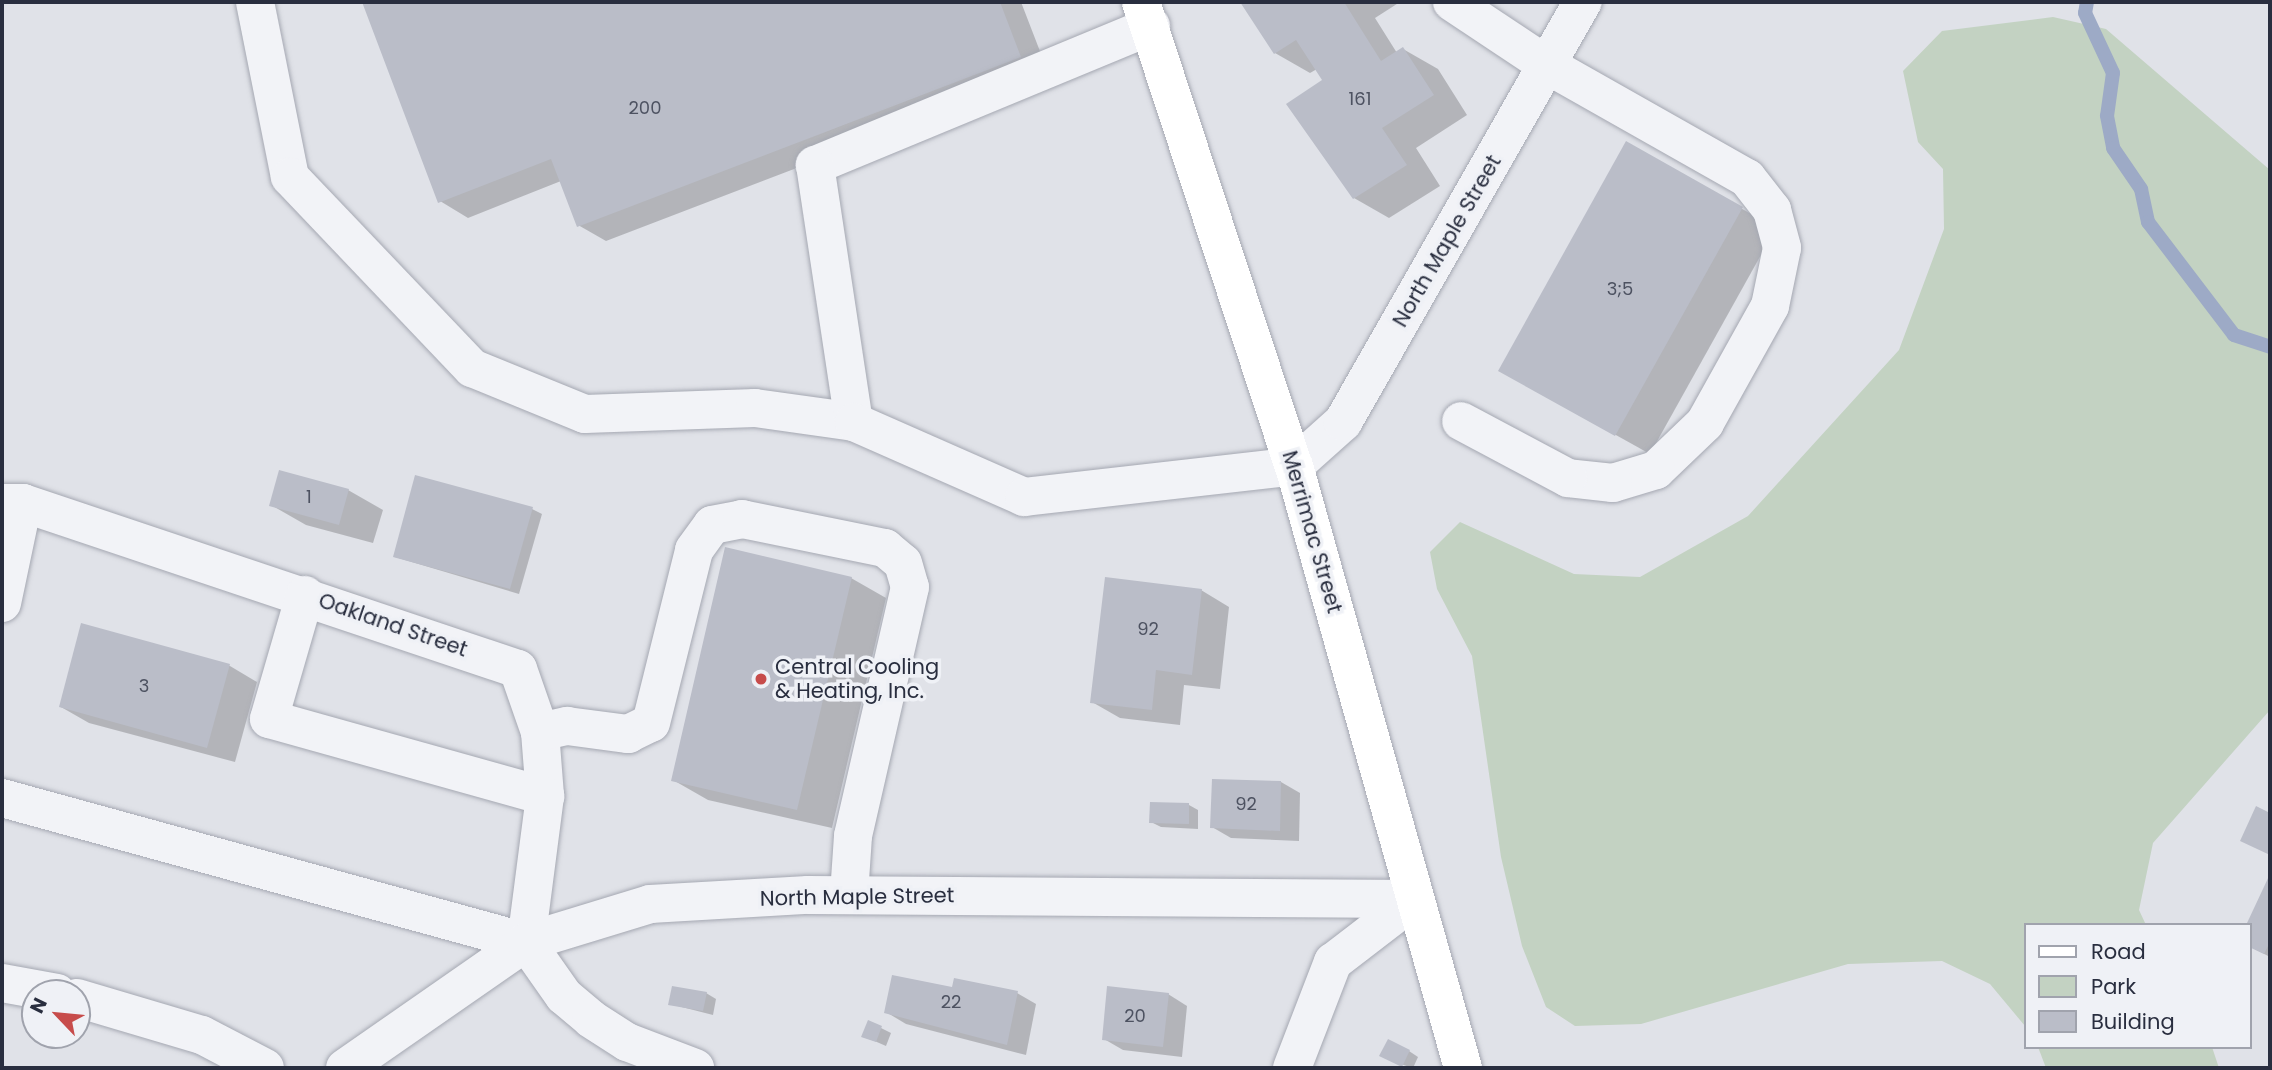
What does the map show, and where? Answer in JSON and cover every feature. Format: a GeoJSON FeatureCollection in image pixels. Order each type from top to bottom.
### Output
{"type":"FeatureCollection","features":[{"type":"Feature","properties":{"kind":"main road","name":"Merrimac Street"},"geometry":{"type":"LineString","coordinates":[[1146,14],[1294,466],[1463,1068]]}},
{"type":"Feature","properties":{"kind":"street"},"geometry":{"type":"LineString","coordinates":[[254,2],[290,177],[472,368],[585,414],[755,408],[854,422],[1024,498],[1294,466]]}},
{"type":"Feature","properties":{"kind":"street"},"geometry":{"type":"LineString","coordinates":[[1452,2],[1547,65],[1746,178],[1779,229],[1778,288],[1692,442],[1657,470],[1613,483],[1568,478],[1461,421]]}},
{"type":"Feature","properties":{"kind":"street","name":"North Maple Street"},"geometry":{"type":"LineString","coordinates":[[1294,466],[1343,422],[1583,2]]}},
{"type":"Feature","properties":{"kind":"street"},"geometry":{"type":"LineString","coordinates":[[854,422],[815,164],[1146,14]]}},
{"type":"Feature","properties":{"kind":"street"},"geometry":{"type":"LineString","coordinates":[[2,603],[12,503]]}},
{"type":"Feature","properties":{"kind":"street","name":"Oakland Street"},"geometry":{"type":"LineString","coordinates":[[12,503],[305,595],[518,669],[540,732],[545,796],[526,942]]}},
{"type":"Feature","properties":{"kind":"street"},"geometry":{"type":"LineString","coordinates":[[540,732],[567,726],[628,734],[651,723],[694,550],[712,524],[742,519],[885,548],[903,564],[910,587],[853,836],[849,895]]}},
{"type":"Feature","properties":{"kind":"street"},"geometry":{"type":"LineString","coordinates":[[305,595],[269,719],[545,796]]}},
{"type":"Feature","properties":{"kind":"street"},"geometry":{"type":"LineString","coordinates":[[2,798],[526,942],[564,996],[591,1019],[627,1042],[695,1068]]}},
{"type":"Feature","properties":{"kind":"street","name":"North Maple Street"},"geometry":{"type":"LineString","coordinates":[[345,1068],[526,942],[650,904],[849,895],[1415,899]]}},
{"type":"Feature","properties":{"kind":"street"},"geometry":{"type":"LineString","coordinates":[[1292,1068],[1333,962],[1415,899]]}},
{"type":"Feature","properties":{"kind":"street"},"geometry":{"type":"LineString","coordinates":[[2,983],[21,986]]}},
{"type":"Feature","properties":{"kind":"street"},"geometry":{"type":"LineString","coordinates":[[91,1002],[202,1035],[265,1068]]}},
{"type":"Feature","properties":{"kind":"green space"},"geometry":{"type":"Polygon","coordinates":[[[2053,17],[2106,29],[2270,170],[2270,710],[2153,843],[2139,910],[2145,923],[2024,923],[2024,1025],[1990,984],[1942,961],[1848,964],[1641,1024],[1575,1026],[1546,1007],[1522,946],[1501,857],[1472,656],[1437,589],[1430,552],[1460,522],[1574,574],[1640,577],[1748,516],[1899,350],[1944,229],[1943,169],[1918,142],[1903,71],[1942,31],[2053,17]]]}},
{"type":"Feature","properties":{"kind":"green space"},"geometry":{"type":"Polygon","coordinates":[[[2039,1049],[2213,1049],[2219,1068],[2046,1068],[2039,1049]]]}},
{"type":"Feature","properties":{"kind":"building"},"geometry":{"type":"Polygon","coordinates":[[[362,2],[1000,2],[1021,57],[577,227],[551,159],[438,203],[362,2]]]}},
{"type":"Feature","properties":{"kind":"building"},"geometry":{"type":"Polygon","coordinates":[[[1240,2],[1344,2],[1381,61],[1403,47],[1434,95],[1382,128],[1407,165],[1353,199],[1286,104],[1322,80],[1296,40],[1274,54],[1240,2]]]}},
{"type":"Feature","properties":{"kind":"building"},"geometry":{"type":"Polygon","coordinates":[[[1626,141],[1743,207],[1615,436],[1498,371],[1626,141]]]}},
{"type":"Feature","properties":{"kind":"building"},"geometry":{"type":"Polygon","coordinates":[[[279,470],[349,489],[339,525],[269,506],[279,470]]]}},
{"type":"Feature","properties":{"kind":"building"},"geometry":{"type":"Polygon","coordinates":[[[415,475],[533,507],[510,589],[393,557],[415,475]]]}},
{"type":"Feature","properties":{"kind":"building","name":"Central Cooling & Heating, Inc."},"geometry":{"type":"Polygon","coordinates":[[[725,547],[852,577],[797,810],[671,781],[725,547]]]}},
{"type":"Feature","properties":{"kind":"building"},"geometry":{"type":"Polygon","coordinates":[[[1105,577],[1202,589],[1192,675],[1156,670],[1152,710],[1090,703],[1105,577]]]}},
{"type":"Feature","properties":{"kind":"building"},"geometry":{"type":"Polygon","coordinates":[[[81,623],[230,664],[207,748],[59,707],[81,623]]]}},
{"type":"Feature","properties":{"kind":"building"},"geometry":{"type":"Polygon","coordinates":[[[1212,779],[1281,781],[1280,831],[1210,828],[1212,779]]]}},
{"type":"Feature","properties":{"kind":"building"},"geometry":{"type":"Polygon","coordinates":[[[1150,802],[1189,803],[1189,824],[1149,823],[1150,802]]]}},
{"type":"Feature","properties":{"kind":"building"},"geometry":{"type":"Polygon","coordinates":[[[2256,806],[2270,813],[2270,855],[2240,841],[2256,806]]]}},
{"type":"Feature","properties":{"kind":"building"},"geometry":{"type":"Polygon","coordinates":[[[2270,874],[2270,942],[2264,954],[2251,948],[2251,923],[2247,923],[2270,874]]]}},
{"type":"Feature","properties":{"kind":"building"},"geometry":{"type":"Polygon","coordinates":[[[892,975],[952,987],[954,978],[1018,991],[1007,1045],[884,1013],[892,975]]]}},
{"type":"Feature","properties":{"kind":"building"},"geometry":{"type":"Polygon","coordinates":[[[672,986],[707,992],[703,1011],[668,1005],[672,986]]]}},
{"type":"Feature","properties":{"kind":"building"},"geometry":{"type":"Polygon","coordinates":[[[1107,986],[1169,993],[1163,1047],[1102,1040],[1107,986]]]}},
{"type":"Feature","properties":{"kind":"building"},"geometry":{"type":"Polygon","coordinates":[[[868,1020],[882,1026],[876,1042],[861,1037],[868,1020]]]}},
{"type":"Feature","properties":{"kind":"building"},"geometry":{"type":"Polygon","coordinates":[[[1388,1039],[1410,1050],[1402,1067],[1379,1056],[1388,1039]]]}},
{"type":"Feature","properties":{"kind":"waterway"},"geometry":{"type":"LineString","coordinates":[[2087,2],[2085,13],[2113,73],[2107,116],[2113,148],[2141,189],[2148,222],[2234,335],[2270,347]]}},
{"type":"Feature","properties":{"kind":"place","name":"Central Cooling & Heating, Inc."},"geometry":{"type":"Point","coordinates":[761,679]}}]}
